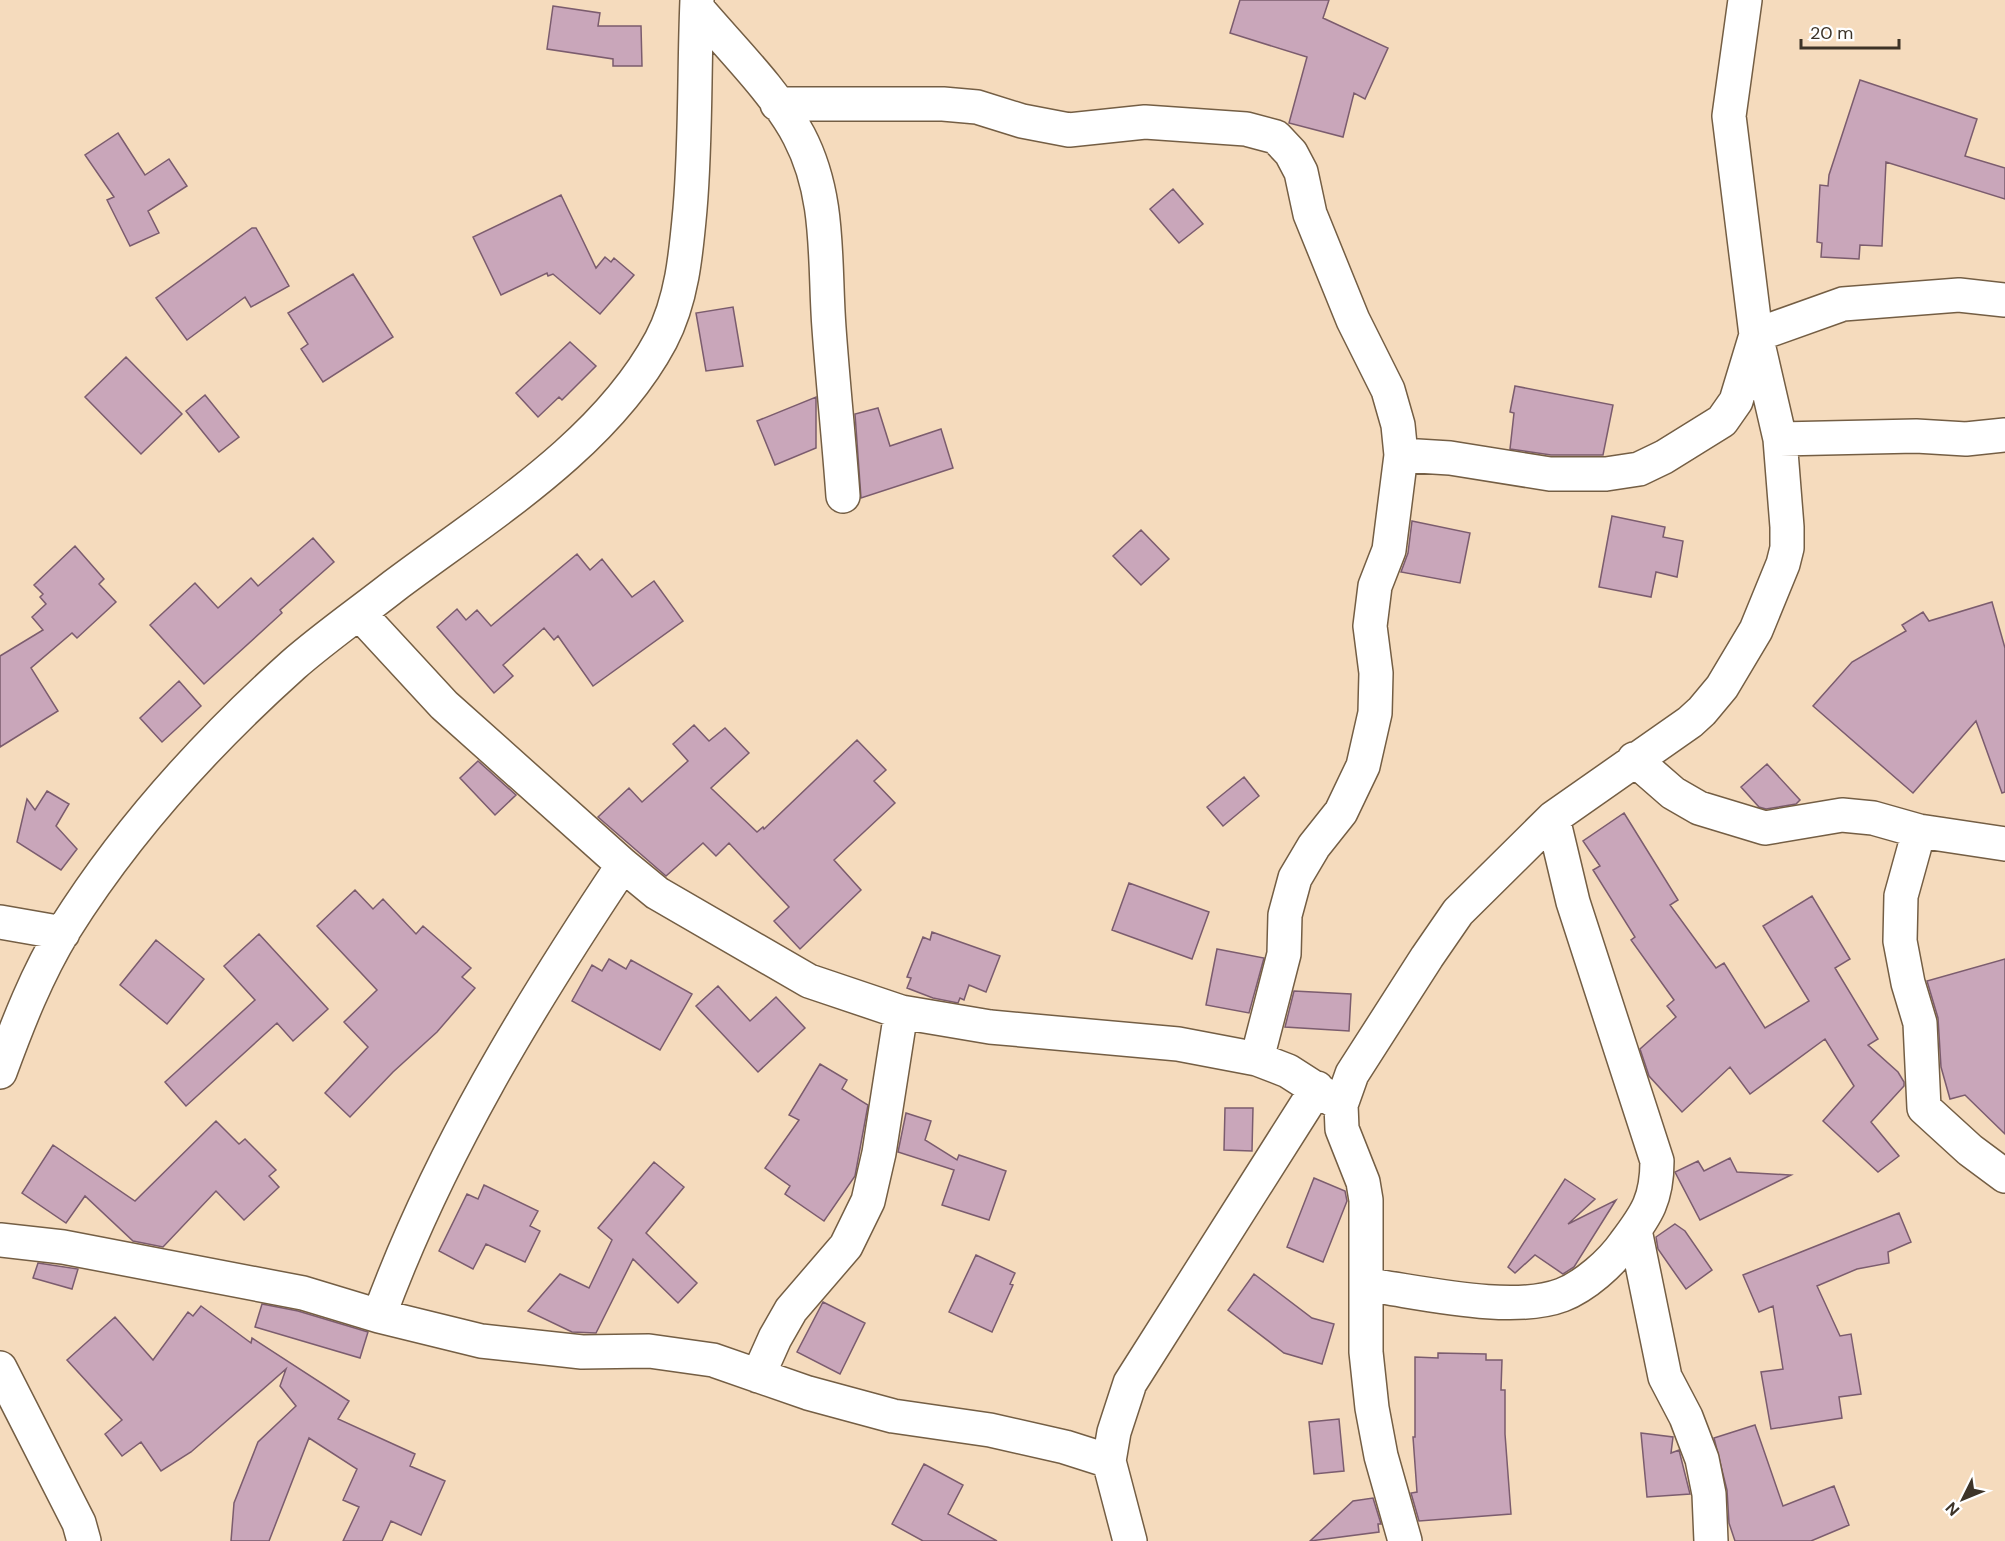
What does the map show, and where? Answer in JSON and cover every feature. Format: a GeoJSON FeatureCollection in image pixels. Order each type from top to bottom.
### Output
{"type":"FeatureCollection","features":[{"type":"Feature","properties":{"kind":"street"},"geometry":{"type":"LineString","coordinates":[[1130,1541],[1109,1461],[1114,1432],[1130,1383],[1329,1097],[1352,1074],[1458,912],[1552,818],[1690,722],[1701,711],[1722,687],[1761,620],[1775,588],[1787,548],[1780,440],[1756,335],[1729,116],[1745,0]]}},
{"type":"Feature","properties":{"kind":"street"},"geometry":{"type":"LineString","coordinates":[[697,4],[777,104],[798,134],[807,153],[826,225],[829,326],[843,496]]}},
{"type":"Feature","properties":{"kind":"street"},"geometry":{"type":"LineString","coordinates":[[0,1072],[21,1014],[63,933],[120,847],[173,784],[294,664],[556,464],[603,420],[661,340],[676,302],[685,265],[694,168],[697,4]]}},
{"type":"Feature","properties":{"kind":"street"},"geometry":{"type":"LineString","coordinates":[[777,104],[943,104],[977,107],[1022,121],[1070,130],[1145,122],[1172,122],[1270,134],[1291,153],[1301,172],[1310,214],[1353,320],[1388,390],[1398,425],[1401,455],[1389,550],[1376,586],[1370,626],[1376,673],[1375,713],[1363,766],[1341,812],[1314,846],[1295,878],[1285,915],[1284,954],[1257,1059]]}},
{"type":"Feature","properties":{"kind":"street"},"geometry":{"type":"LineString","coordinates":[[1756,335],[1843,304],[1959,295],[2005,300]]}},
{"type":"Feature","properties":{"kind":"street"},"geometry":{"type":"LineString","coordinates":[[1401,455],[1450,458],[1550,474],[1606,474],[1639,469],[1664,457],[1722,421],[1736,401],[1756,335]]}},
{"type":"Feature","properties":{"kind":"street"},"geometry":{"type":"LineString","coordinates":[[1780,440],[1916,436],[1966,439],[2005,435]]}},
{"type":"Feature","properties":{"kind":"street"},"geometry":{"type":"LineString","coordinates":[[359,613],[444,705],[657,893],[809,981],[901,1012],[990,1027],[1178,1044],[1257,1059],[1288,1071],[1329,1097],[1363,1182],[1366,1200],[1368,1285],[1366,1352],[1372,1408],[1382,1456],[1405,1541]]}},
{"type":"Feature","properties":{"kind":"street"},"geometry":{"type":"LineString","coordinates":[[1634,759],[1673,793],[1699,808],[1765,828],[1783,827],[1842,815],[1873,818],[1919,831],[2005,844]]}},
{"type":"Feature","properties":{"kind":"street"},"geometry":{"type":"LineString","coordinates":[[1368,1285],[1507,1303],[1547,1299],[1564,1294],[1615,1257],[1652,1205],[1657,1187],[1657,1161],[1573,902],[1552,818]]}},
{"type":"Feature","properties":{"kind":"street"},"geometry":{"type":"LineString","coordinates":[[1919,831],[1901,896],[1900,940],[1908,983],[1920,1023],[1924,1108],[1970,1150],[2005,1176]]}},
{"type":"Feature","properties":{"kind":"street"},"geometry":{"type":"LineString","coordinates":[[379,1316],[404,1248],[428,1194],[474,1108],[572,942],[623,865]]}},
{"type":"Feature","properties":{"kind":"street"},"geometry":{"type":"LineString","coordinates":[[0,922],[63,933]]}},
{"type":"Feature","properties":{"kind":"street"},"geometry":{"type":"LineString","coordinates":[[758,1376],[791,1310],[846,1246],[868,1201],[879,1153],[901,1012]]}},
{"type":"Feature","properties":{"kind":"street"},"geometry":{"type":"LineString","coordinates":[[1635,1230],[1665,1377],[1686,1418],[1702,1460],[1709,1494],[1711,1541]]}},
{"type":"Feature","properties":{"kind":"street"},"geometry":{"type":"LineString","coordinates":[[0,1240],[54,1245],[303,1293],[379,1316],[481,1341],[582,1352],[682,1354],[713,1360],[808,1394],[893,1416],[1042,1441],[1109,1461]]}},
{"type":"Feature","properties":{"kind":"street"},"geometry":{"type":"LineString","coordinates":[[3,1380],[79,1523],[84,1541]]}},
{"type":"Feature","properties":{"kind":"building"},"geometry":{"type":"Polygon","coordinates":[[[1240,0],[1329,0],[1323,18],[1388,48],[1365,99],[1354,93],[1343,137],[1289,123],[1307,57],[1230,33],[1240,0]]]}},
{"type":"Feature","properties":{"kind":"building"},"geometry":{"type":"Polygon","coordinates":[[[553,6],[600,13],[598,26],[641,26],[642,66],[613,66],[613,59],[547,49],[553,6]]]}},
{"type":"Feature","properties":{"kind":"building"},"geometry":{"type":"Polygon","coordinates":[[[1860,80],[1977,119],[1965,156],[2005,168],[2005,199],[1886,162],[1882,246],[1860,245],[1859,259],[1821,257],[1822,243],[1817,242],[1820,185],[1828,186],[1829,175],[1860,80]]]}},
{"type":"Feature","properties":{"kind":"building"},"geometry":{"type":"Polygon","coordinates":[[[118,133],[145,175],[169,159],[187,186],[148,211],[159,233],[130,246],[107,200],[114,197],[85,155],[118,133]]]}},
{"type":"Feature","properties":{"kind":"building"},"geometry":{"type":"Polygon","coordinates":[[[1173,189],[1203,224],[1179,243],[1150,209],[1173,189]]]}},
{"type":"Feature","properties":{"kind":"building"},"geometry":{"type":"Polygon","coordinates":[[[561,195],[596,268],[605,257],[611,262],[614,258],[634,275],[600,314],[553,274],[548,276],[547,273],[501,295],[473,237],[561,195]]]}},
{"type":"Feature","properties":{"kind":"building"},"geometry":{"type":"Polygon","coordinates":[[[252,228],[256,228],[289,286],[251,307],[245,297],[187,340],[156,298],[252,228]]]}},
{"type":"Feature","properties":{"kind":"building"},"geometry":{"type":"Polygon","coordinates":[[[353,274],[393,337],[323,382],[301,349],[308,344],[288,313],[353,274]]]}},
{"type":"Feature","properties":{"kind":"building"},"geometry":{"type":"Polygon","coordinates":[[[733,307],[743,366],[706,371],[696,313],[733,307]]]}},
{"type":"Feature","properties":{"kind":"building"},"geometry":{"type":"Polygon","coordinates":[[[570,342],[596,366],[562,400],[559,397],[538,417],[516,393],[570,342]]]}},
{"type":"Feature","properties":{"kind":"building"},"geometry":{"type":"Polygon","coordinates":[[[126,357],[182,414],[141,454],[85,397],[126,357]]]}},
{"type":"Feature","properties":{"kind":"building"},"geometry":{"type":"Polygon","coordinates":[[[1515,386],[1613,405],[1603,455],[1551,455],[1510,449],[1514,413],[1510,412],[1515,386]]]}},
{"type":"Feature","properties":{"kind":"building"},"geometry":{"type":"Polygon","coordinates":[[[205,395],[239,437],[219,452],[186,411],[205,395]]]}},
{"type":"Feature","properties":{"kind":"building"},"geometry":{"type":"Polygon","coordinates":[[[816,397],[816,448],[775,465],[757,421],[816,397]]]}},
{"type":"Feature","properties":{"kind":"building"},"geometry":{"type":"Polygon","coordinates":[[[878,408],[890,446],[941,429],[953,468],[861,498],[855,414],[878,408]]]}},
{"type":"Feature","properties":{"kind":"building"},"geometry":{"type":"Polygon","coordinates":[[[1612,516],[1665,527],[1663,537],[1683,541],[1677,577],[1656,572],[1651,597],[1599,587],[1612,516]]]}},
{"type":"Feature","properties":{"kind":"building"},"geometry":{"type":"Polygon","coordinates":[[[1412,521],[1470,533],[1460,583],[1401,572],[1408,553],[1412,521]]]}},
{"type":"Feature","properties":{"kind":"building"},"geometry":{"type":"Polygon","coordinates":[[[1141,530],[1169,559],[1141,585],[1113,556],[1141,530]]]}},
{"type":"Feature","properties":{"kind":"building"},"geometry":{"type":"Polygon","coordinates":[[[313,538],[334,562],[280,610],[282,613],[204,684],[150,625],[195,583],[218,608],[251,578],[258,586],[313,538]]]}},
{"type":"Feature","properties":{"kind":"building"},"geometry":{"type":"Polygon","coordinates":[[[75,546],[104,579],[99,584],[116,602],[77,638],[72,633],[31,668],[58,711],[0,747],[0,656],[43,630],[32,617],[46,604],[40,597],[43,594],[34,585],[75,546]]]}},
{"type":"Feature","properties":{"kind":"building"},"geometry":{"type":"Polygon","coordinates":[[[577,554],[590,570],[602,559],[632,597],[654,581],[683,621],[593,686],[558,636],[554,640],[544,628],[503,665],[513,676],[494,693],[437,627],[457,609],[466,620],[477,610],[491,626],[577,554]]]}},
{"type":"Feature","properties":{"kind":"building"},"geometry":{"type":"Polygon","coordinates":[[[1992,602],[2005,648],[2005,792],[2002,793],[1976,721],[1913,793],[1813,706],[1852,662],[1906,631],[1902,625],[1923,612],[1929,621],[1992,602]]]}},
{"type":"Feature","properties":{"kind":"building"},"geometry":{"type":"Polygon","coordinates":[[[179,681],[201,706],[162,742],[140,718],[179,681]]]}},
{"type":"Feature","properties":{"kind":"building"},"geometry":{"type":"Polygon","coordinates":[[[694,725],[709,741],[725,728],[749,753],[711,788],[757,832],[763,827],[764,829],[857,740],[886,770],[874,781],[895,803],[834,860],[861,890],[800,949],[774,921],[789,907],[729,843],[716,856],[703,843],[666,876],[598,817],[629,788],[642,802],[688,761],[673,744],[694,725]]]}},
{"type":"Feature","properties":{"kind":"building"},"geometry":{"type":"Polygon","coordinates":[[[478,761],[516,795],[495,815],[460,778],[478,761]]]}},
{"type":"Feature","properties":{"kind":"building"},"geometry":{"type":"Polygon","coordinates":[[[1767,764],[1800,800],[1796,804],[1766,809],[1759,807],[1741,787],[1767,764]]]}},
{"type":"Feature","properties":{"kind":"building"},"geometry":{"type":"Polygon","coordinates":[[[1244,777],[1259,796],[1223,826],[1207,807],[1244,777]]]}},
{"type":"Feature","properties":{"kind":"building"},"geometry":{"type":"Polygon","coordinates":[[[47,791],[69,804],[56,826],[77,849],[61,870],[17,842],[27,799],[35,810],[47,791]]]}},
{"type":"Feature","properties":{"kind":"building"},"geometry":{"type":"Polygon","coordinates":[[[1624,813],[1678,900],[1670,905],[1716,968],[1724,963],[1765,1028],[1809,1001],[1763,926],[1812,896],[1850,959],[1835,968],[1878,1039],[1868,1045],[1898,1072],[1904,1082],[1904,1086],[1871,1122],[1899,1156],[1878,1172],[1823,1121],[1854,1086],[1825,1039],[1750,1094],[1730,1067],[1682,1112],[1649,1076],[1640,1049],[1676,1017],[1667,1006],[1674,1000],[1631,940],[1635,937],[1593,870],[1600,866],[1583,841],[1624,813]]]}},
{"type":"Feature","properties":{"kind":"building"},"geometry":{"type":"Polygon","coordinates":[[[1129,883],[1209,912],[1192,959],[1112,930],[1129,883]]]}},
{"type":"Feature","properties":{"kind":"building"},"geometry":{"type":"Polygon","coordinates":[[[355,890],[373,909],[383,899],[416,934],[423,926],[471,968],[462,977],[475,988],[437,1032],[393,1072],[350,1117],[325,1093],[368,1047],[344,1022],[377,990],[317,926],[355,890]]]}},
{"type":"Feature","properties":{"kind":"building"},"geometry":{"type":"Polygon","coordinates":[[[932,932],[1000,956],[986,992],[969,985],[964,1000],[960,998],[958,1003],[933,998],[907,988],[911,978],[907,977],[923,937],[930,940],[932,932]]]}},
{"type":"Feature","properties":{"kind":"building"},"geometry":{"type":"Polygon","coordinates":[[[259,934],[328,1009],[293,1041],[277,1023],[186,1106],[165,1082],[255,1000],[224,966],[259,934]]]}},
{"type":"Feature","properties":{"kind":"building"},"geometry":{"type":"Polygon","coordinates":[[[156,940],[204,979],[167,1024],[120,985],[156,940]]]}},
{"type":"Feature","properties":{"kind":"building"},"geometry":{"type":"Polygon","coordinates":[[[1217,949],[1264,958],[1249,1013],[1206,1005],[1217,949]]]}},
{"type":"Feature","properties":{"kind":"building"},"geometry":{"type":"Polygon","coordinates":[[[609,959],[626,969],[631,960],[692,994],[660,1050],[572,1001],[592,965],[602,971],[609,959]]]}},
{"type":"Feature","properties":{"kind":"building"},"geometry":{"type":"Polygon","coordinates":[[[2005,959],[2005,1134],[1965,1095],[1950,1099],[1941,1067],[1938,1018],[1927,981],[2005,959]]]}},
{"type":"Feature","properties":{"kind":"building"},"geometry":{"type":"Polygon","coordinates":[[[718,986],[750,1021],[776,997],[805,1028],[758,1072],[696,1006],[718,986]]]}},
{"type":"Feature","properties":{"kind":"building"},"geometry":{"type":"Polygon","coordinates":[[[1294,991],[1351,994],[1349,1031],[1285,1027],[1294,991]]]}},
{"type":"Feature","properties":{"kind":"building"},"geometry":{"type":"Polygon","coordinates":[[[820,1064],[847,1080],[842,1089],[868,1105],[855,1176],[824,1221],[785,1194],[790,1186],[765,1168],[799,1120],[789,1115],[820,1064]]]}},
{"type":"Feature","properties":{"kind":"building"},"geometry":{"type":"Polygon","coordinates":[[[1225,1108],[1253,1108],[1252,1151],[1224,1150],[1225,1108]]]}},
{"type":"Feature","properties":{"kind":"building"},"geometry":{"type":"Polygon","coordinates":[[[906,1113],[931,1121],[925,1140],[957,1160],[959,1155],[1006,1171],[989,1220],[942,1205],[954,1170],[898,1152],[906,1113]]]}},
{"type":"Feature","properties":{"kind":"building"},"geometry":{"type":"Polygon","coordinates":[[[216,1121],[239,1144],[245,1139],[276,1170],[269,1176],[279,1187],[244,1220],[216,1191],[163,1247],[133,1241],[85,1196],[66,1223],[22,1193],[53,1145],[135,1201],[216,1121]]]}},
{"type":"Feature","properties":{"kind":"building"},"geometry":{"type":"Polygon","coordinates":[[[1730,1158],[1737,1172],[1791,1175],[1700,1220],[1675,1172],[1698,1161],[1704,1171],[1730,1158]]]}},
{"type":"Feature","properties":{"kind":"building"},"geometry":{"type":"Polygon","coordinates":[[[654,1162],[684,1187],[646,1233],[697,1283],[678,1303],[633,1259],[596,1333],[572,1332],[528,1311],[560,1274],[589,1288],[612,1240],[598,1228],[654,1162]]]}},
{"type":"Feature","properties":{"kind":"building"},"geometry":{"type":"Polygon","coordinates":[[[1314,1178],[1345,1191],[1347,1201],[1323,1262],[1287,1247],[1314,1178]]]}},
{"type":"Feature","properties":{"kind":"building"},"geometry":{"type":"Polygon","coordinates":[[[1565,1179],[1595,1199],[1568,1224],[1616,1200],[1574,1267],[1563,1274],[1535,1255],[1515,1273],[1508,1267],[1565,1179]]]}},
{"type":"Feature","properties":{"kind":"building"},"geometry":{"type":"Polygon","coordinates":[[[484,1185],[538,1211],[530,1226],[540,1231],[525,1262],[486,1244],[473,1269],[439,1251],[467,1194],[478,1199],[484,1185]]]}},
{"type":"Feature","properties":{"kind":"building"},"geometry":{"type":"Polygon","coordinates":[[[1899,1213],[1911,1242],[1888,1252],[1889,1263],[1857,1269],[1817,1286],[1840,1336],[1851,1334],[1861,1394],[1839,1397],[1842,1418],[1771,1429],[1761,1372],[1783,1369],[1773,1306],[1759,1312],[1743,1275],[1899,1213]]]}},
{"type":"Feature","properties":{"kind":"building"},"geometry":{"type":"Polygon","coordinates":[[[1675,1224],[1685,1231],[1712,1270],[1686,1289],[1658,1249],[1656,1237],[1675,1224]]]}},
{"type":"Feature","properties":{"kind":"building"},"geometry":{"type":"Polygon","coordinates":[[[976,1255],[1015,1273],[1010,1284],[1013,1285],[992,1332],[949,1312],[976,1255]]]}},
{"type":"Feature","properties":{"kind":"building"},"geometry":{"type":"Polygon","coordinates":[[[38,1263],[78,1269],[72,1289],[33,1278],[38,1263]]]}},
{"type":"Feature","properties":{"kind":"building"},"geometry":{"type":"Polygon","coordinates":[[[1254,1274],[1312,1318],[1334,1324],[1322,1364],[1284,1353],[1228,1310],[1254,1274]]]}},
{"type":"Feature","properties":{"kind":"building"},"geometry":{"type":"Polygon","coordinates":[[[823,1302],[865,1323],[840,1374],[797,1352],[823,1302]]]}},
{"type":"Feature","properties":{"kind":"building"},"geometry":{"type":"Polygon","coordinates":[[[262,1304],[298,1311],[368,1332],[360,1358],[255,1327],[262,1304]]]}},
{"type":"Feature","properties":{"kind":"building"},"geometry":{"type":"Polygon","coordinates":[[[201,1306],[251,1343],[252,1338],[349,1401],[338,1419],[415,1454],[410,1466],[445,1481],[421,1535],[391,1521],[382,1541],[343,1541],[359,1507],[343,1500],[357,1469],[309,1438],[269,1541],[231,1541],[234,1503],[258,1442],[296,1406],[280,1386],[286,1369],[191,1452],[161,1471],[141,1442],[122,1456],[105,1434],[122,1420],[67,1360],[115,1317],[153,1360],[188,1312],[193,1316],[201,1306]]]}},
{"type":"Feature","properties":{"kind":"building"},"geometry":{"type":"Polygon","coordinates":[[[1438,1353],[1486,1354],[1486,1360],[1502,1360],[1501,1390],[1505,1390],[1505,1434],[1511,1514],[1419,1521],[1411,1493],[1417,1492],[1413,1437],[1415,1437],[1415,1357],[1438,1358],[1438,1353]]]}},
{"type":"Feature","properties":{"kind":"building"},"geometry":{"type":"Polygon","coordinates":[[[1339,1419],[1344,1471],[1314,1474],[1309,1422],[1339,1419]]]}},
{"type":"Feature","properties":{"kind":"building"},"geometry":{"type":"Polygon","coordinates":[[[1755,1425],[1783,1506],[1834,1486],[1849,1525],[1811,1541],[1735,1541],[1729,1523],[1727,1490],[1714,1438],[1755,1425]]]}},
{"type":"Feature","properties":{"kind":"building"},"geometry":{"type":"Polygon","coordinates":[[[1641,1433],[1673,1437],[1671,1453],[1679,1450],[1690,1494],[1647,1497],[1641,1433]]]}},
{"type":"Feature","properties":{"kind":"building"},"geometry":{"type":"Polygon","coordinates":[[[924,1464],[963,1485],[948,1514],[997,1541],[923,1541],[892,1524],[924,1464]]]}},
{"type":"Feature","properties":{"kind":"building"},"geometry":{"type":"Polygon","coordinates":[[[1373,1498],[1381,1524],[1378,1524],[1379,1532],[1310,1541],[1353,1501],[1373,1498]]]}}]}
